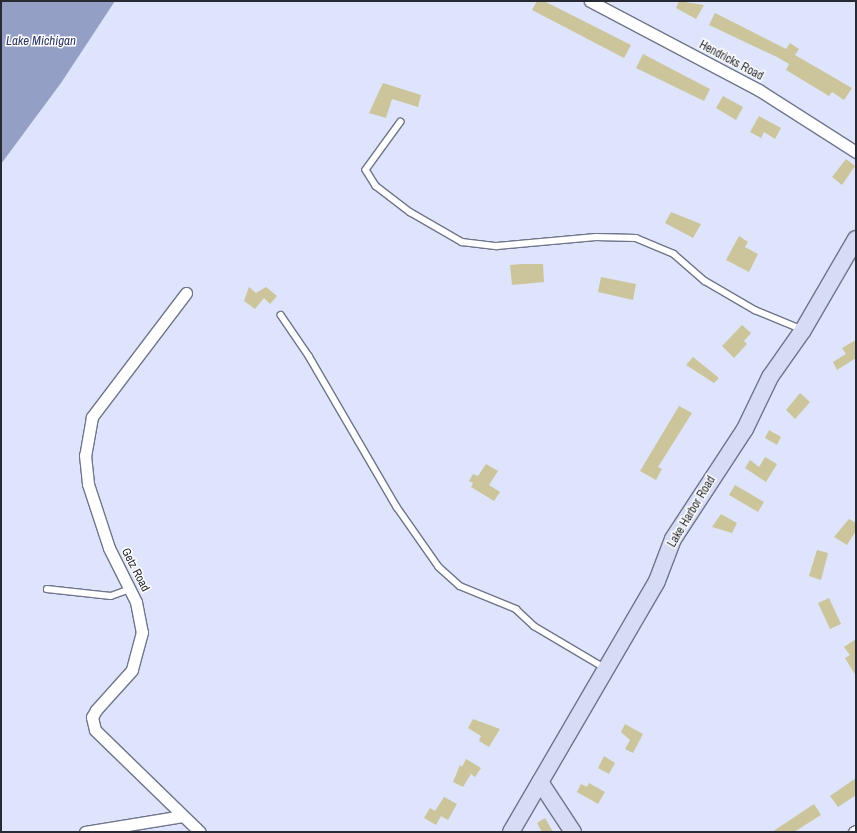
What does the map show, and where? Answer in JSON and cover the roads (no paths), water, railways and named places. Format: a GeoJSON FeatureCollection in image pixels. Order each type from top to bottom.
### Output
{"type":"FeatureCollection","features":[{"type":"Feature","properties":{"kind":"street","name":"Hendricks Road"},"geometry":{"type":"LineString","coordinates":[[590,1],[759,90],[856,152]]}},
{"type":"Feature","properties":{"kind":"street","name":"Lake Harbor Road"},"geometry":{"type":"LineString","coordinates":[[511,832],[657,581],[673,539],[745,429],[770,377],[803,330],[856,240]]}},
{"type":"Feature","properties":{"kind":"street","name":"Getz Road"},"geometry":{"type":"LineString","coordinates":[[186,294],[92,417],[85,455],[88,484],[109,548],[136,602],[141,642],[132,670],[92,717],[104,741],[200,832]]}},
{"type":"Feature","properties":{"kind":"street"},"geometry":{"type":"LineString","coordinates":[[540,782],[573,832]]}},
{"type":"Feature","properties":{"kind":"street"},"geometry":{"type":"LineString","coordinates":[[85,832],[182,816]]}},
{"type":"Feature","properties":{"kind":"lane"},"geometry":{"type":"LineString","coordinates":[[401,122],[366,170],[376,186],[410,212],[462,242],[497,246],[596,237],[636,238],[674,254],[705,281],[755,310],[803,330]]}},
{"type":"Feature","properties":{"kind":"lane"},"geometry":{"type":"LineString","coordinates":[[280,315],[309,356],[397,506],[438,567],[460,586],[516,609],[534,626],[606,668]]}},
{"type":"Feature","properties":{"kind":"lane"},"geometry":{"type":"LineString","coordinates":[[48,589],[111,596],[130,588]]}},
{"type":"Feature","properties":{"kind":"water","name":"Lake Michigan"},"geometry":{"type":"Polygon","coordinates":[[[1,1],[115,1],[61,83],[1,164],[1,1]]]}}]}
